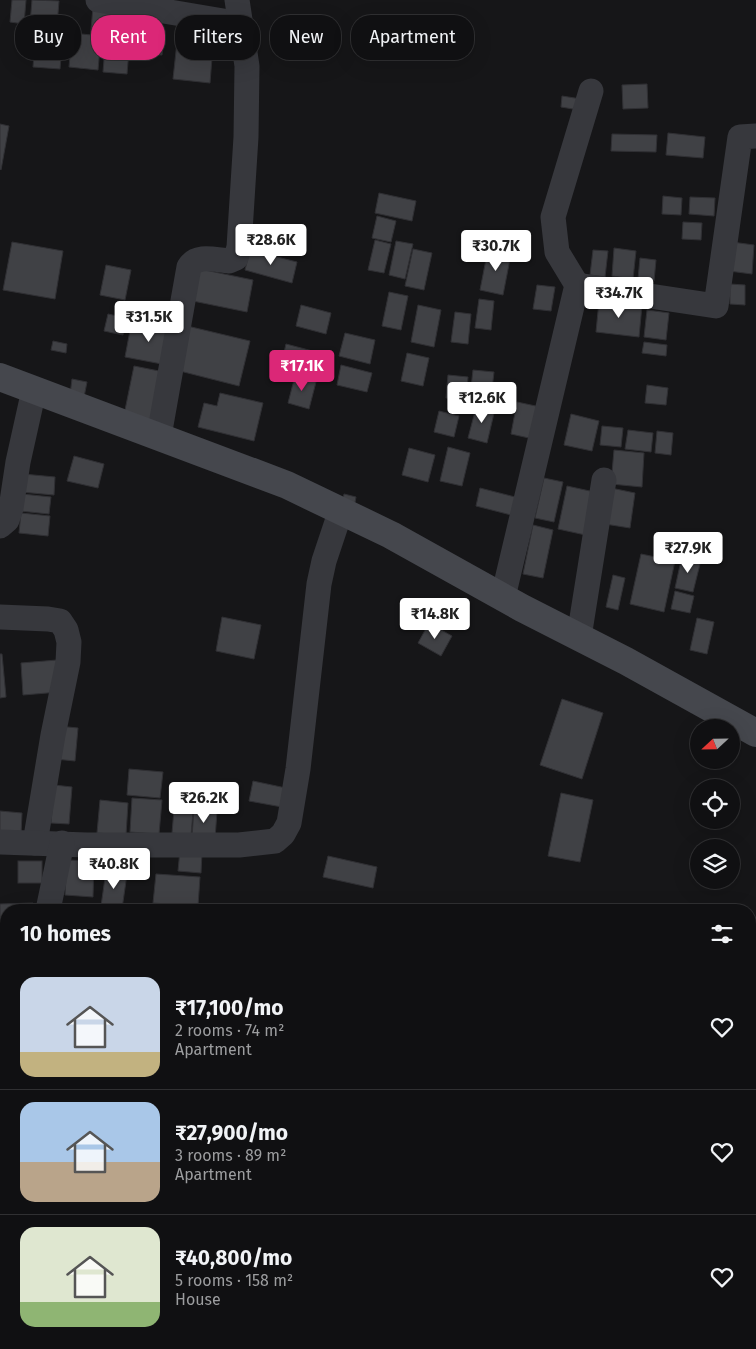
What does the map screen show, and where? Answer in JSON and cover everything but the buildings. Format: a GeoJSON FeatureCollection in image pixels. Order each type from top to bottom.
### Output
{"type":"FeatureCollection","features":[{"type":"Feature","properties":{"kind":"main road"},"geometry":{"type":"LineString","coordinates":[[0,377],[287,485],[392,535],[502,597],[756,733]]}},
{"type":"Feature","properties":{"kind":"street"},"geometry":{"type":"LineString","coordinates":[[98,0],[239,12],[247,66],[246,137],[239,247],[236,258],[233,260],[197,258],[189,267],[159,436]]}},
{"type":"Feature","properties":{"kind":"street"},"geometry":{"type":"LineString","coordinates":[[502,597],[577,285],[557,252],[553,217],[591,91]]}},
{"type":"Feature","properties":{"kind":"street"},"geometry":{"type":"LineString","coordinates":[[577,285],[716,306],[740,137],[756,136]]}},
{"type":"Feature","properties":{"kind":"street"},"geometry":{"type":"LineString","coordinates":[[0,526],[7,520],[11,508],[18,462],[34,390]]}},
{"type":"Feature","properties":{"kind":"street"},"geometry":{"type":"LineString","coordinates":[[579,637],[604,480]]}},
{"type":"Feature","properties":{"kind":"street"},"geometry":{"type":"LineString","coordinates":[[0,842],[239,845],[275,841],[284,834],[289,823],[298,769],[319,584],[340,510]]}},
{"type":"Feature","properties":{"kind":"street"},"geometry":{"type":"LineString","coordinates":[[0,617],[60,621],[66,630],[69,642],[68,662],[53,735],[35,843]]}},
{"type":"Feature","properties":{"kind":"street"},"geometry":{"type":"LineString","coordinates":[[49,904],[62,843]]}}]}
